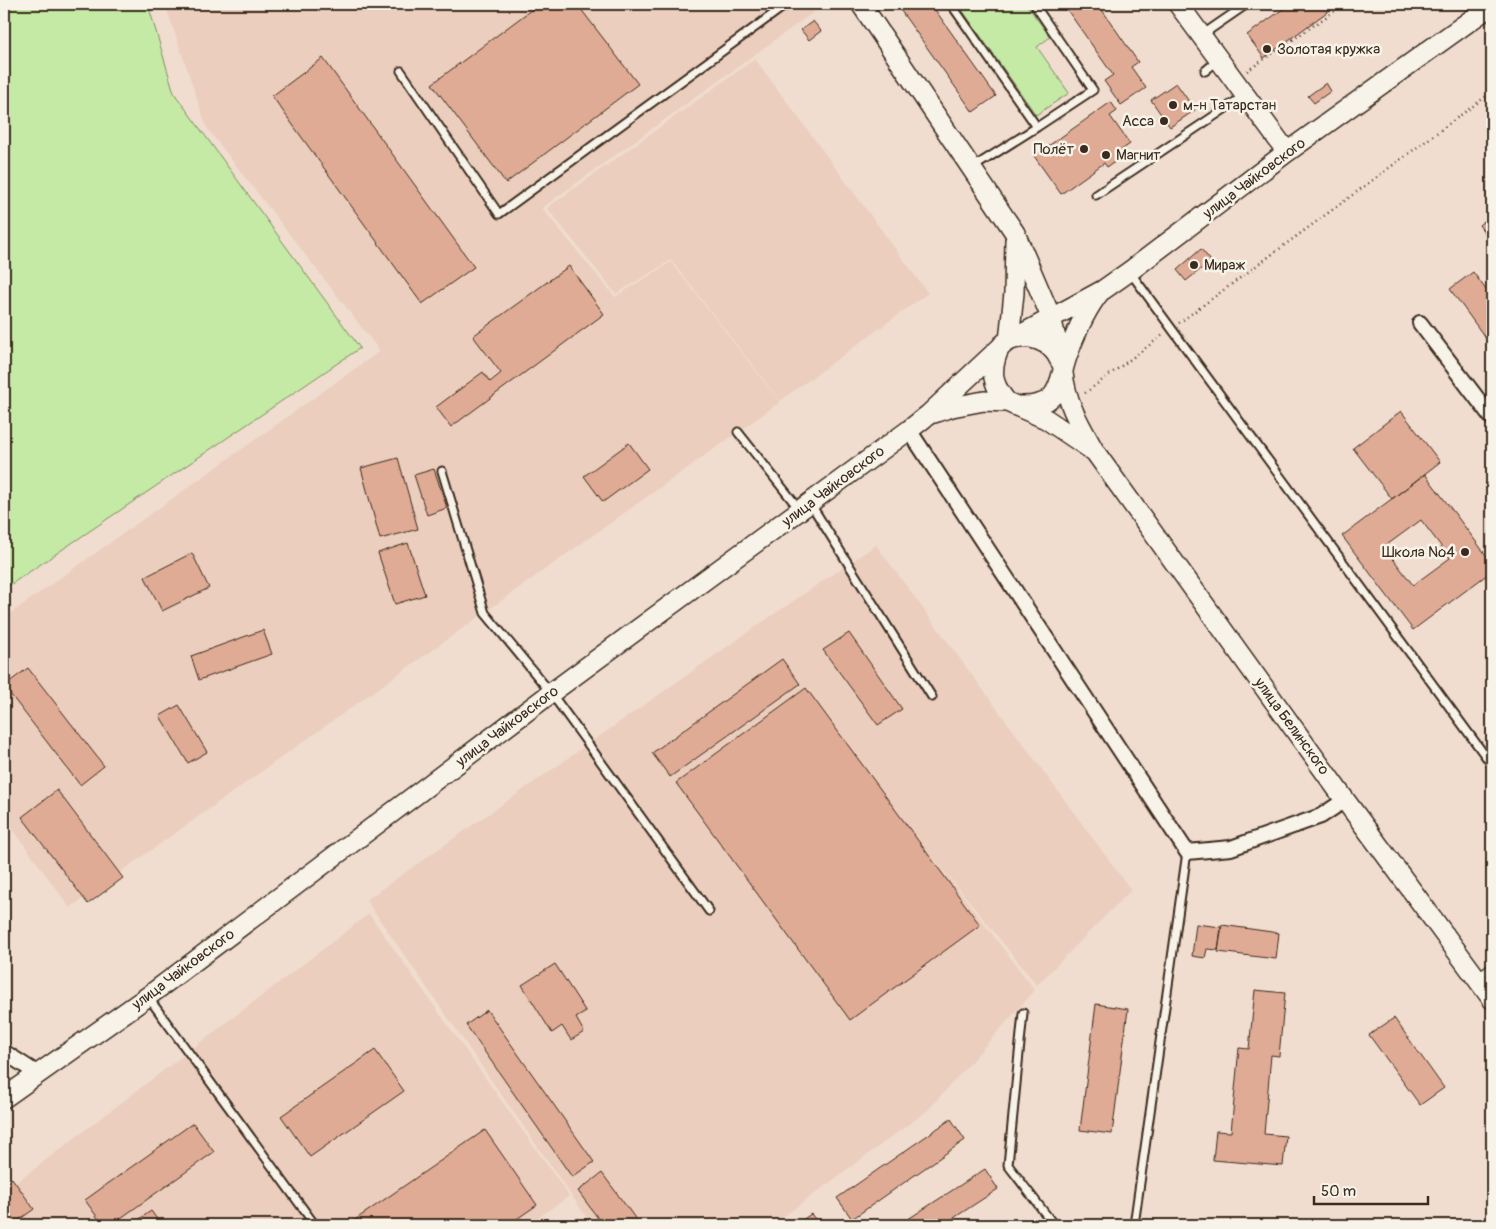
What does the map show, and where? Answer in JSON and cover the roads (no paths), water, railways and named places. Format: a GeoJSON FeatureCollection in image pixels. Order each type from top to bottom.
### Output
{"type":"FeatureCollection","features":[{"type":"Feature","properties":{"kind":"main road"},"geometry":{"type":"LineString","coordinates":[[862,4],[1015,233],[1051,316],[1063,371],[1064,386],[1070,404],[1094,452]]}},
{"type":"Feature","properties":{"kind":"main road"},"geometry":{"type":"LineString","coordinates":[[1178,4],[1202,36],[1212,65],[1241,87],[1287,152]]}},
{"type":"Feature","properties":{"kind":"main road","name":"улица Чайковского"},"geometry":{"type":"LineString","coordinates":[[4,1098],[147,997],[551,693],[928,415],[1006,343],[1051,316],[1102,290],[1130,271],[1287,152],[1492,5]]}},
{"type":"Feature","properties":{"kind":"main road"},"geometry":{"type":"LineString","coordinates":[[1015,233],[1014,293],[1006,343],[996,359],[993,370],[994,381],[1013,404],[1066,431],[1094,452]]}},
{"type":"Feature","properties":{"kind":"main road"},"geometry":{"type":"LineString","coordinates":[[928,415],[952,407],[984,401],[1040,404],[1049,399],[1057,390],[1068,352],[1090,304],[1102,290]]}},
{"type":"Feature","properties":{"kind":"main road"},"geometry":{"type":"LineString","coordinates":[[1006,343],[1032,338],[1043,342],[1052,348],[1059,358],[1063,371]]}},
{"type":"Feature","properties":{"kind":"main road","name":"улица Белинского"},"geometry":{"type":"LineString","coordinates":[[1094,452],[1345,800],[1492,999]]}},
{"type":"Feature","properties":{"kind":"street"},"geometry":{"type":"LineString","coordinates":[[1420,323],[1492,418]]}},
{"type":"Feature","properties":{"kind":"street"},"geometry":{"type":"LineString","coordinates":[[908,430],[1187,852],[1231,848],[1321,816],[1345,800]]}},
{"type":"Feature","properties":{"kind":"street"},"geometry":{"type":"LineString","coordinates":[[4,1052],[38,1074]]}},
{"type":"Feature","properties":{"kind":"lane"},"geometry":{"type":"LineString","coordinates":[[401,71],[499,214],[787,4]]}},
{"type":"Feature","properties":{"kind":"lane"},"geometry":{"type":"LineString","coordinates":[[951,4],[1037,127]]}},
{"type":"Feature","properties":{"kind":"lane"},"geometry":{"type":"LineString","coordinates":[[972,169],[1093,90],[1034,4]]}},
{"type":"Feature","properties":{"kind":"lane"},"geometry":{"type":"LineString","coordinates":[[1202,36],[1248,4]]}},
{"type":"Feature","properties":{"kind":"lane"},"geometry":{"type":"LineString","coordinates":[[1096,194],[1241,87]]}},
{"type":"Feature","properties":{"kind":"lane"},"geometry":{"type":"LineString","coordinates":[[1130,271],[1492,765]]}},
{"type":"Feature","properties":{"kind":"lane"},"geometry":{"type":"LineString","coordinates":[[738,432],[805,507],[932,697]]}},
{"type":"Feature","properties":{"kind":"lane"},"geometry":{"type":"LineString","coordinates":[[442,471],[485,613],[551,693],[709,911]]}},
{"type":"Feature","properties":{"kind":"lane"},"geometry":{"type":"LineString","coordinates":[[1134,1225],[1187,852]]}},
{"type":"Feature","properties":{"kind":"lane"},"geometry":{"type":"LineString","coordinates":[[1477,978],[1492,967]]}},
{"type":"Feature","properties":{"kind":"lane"},"geometry":{"type":"LineString","coordinates":[[147,997],[314,1225]]}},
{"type":"Feature","properties":{"kind":"lane"},"geometry":{"type":"LineString","coordinates":[[1023,1013],[1008,1165],[1054,1225]]}},
{"type":"Feature","properties":{"kind":"place","name":"Золотая кружка"},"geometry":{"type":"Point","coordinates":[1267,49]}},
{"type":"Feature","properties":{"kind":"place","name":"м-н Татарстан"},"geometry":{"type":"Point","coordinates":[1173,105]}},
{"type":"Feature","properties":{"kind":"place","name":"Acca"},"geometry":{"type":"Point","coordinates":[1164,121]}},
{"type":"Feature","properties":{"kind":"place","name":"Полёт"},"geometry":{"type":"Point","coordinates":[1084,149]}},
{"type":"Feature","properties":{"kind":"place","name":"Магнит"},"geometry":{"type":"Point","coordinates":[1106,155]}},
{"type":"Feature","properties":{"kind":"place","name":"Мираж"},"geometry":{"type":"Point","coordinates":[1194,265]}},
{"type":"Feature","properties":{"kind":"place","name":"Школа №4"},"geometry":{"type":"Point","coordinates":[1465,552]}}]}
